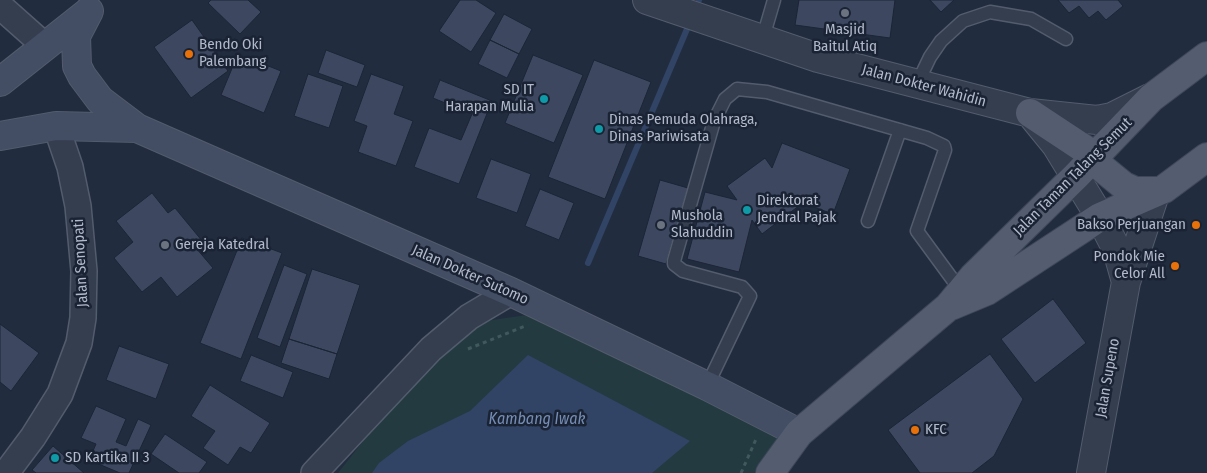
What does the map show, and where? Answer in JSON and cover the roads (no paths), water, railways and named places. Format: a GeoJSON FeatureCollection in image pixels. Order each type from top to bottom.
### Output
{"type":"FeatureCollection","features":[{"type":"Feature","properties":{"kind":"main road"},"geometry":{"type":"LineString","coordinates":[[0,82],[96,6]]}},
{"type":"Feature","properties":{"kind":"main road"},"geometry":{"type":"LineString","coordinates":[[96,6],[76,36],[77,66],[100,100],[137,128]]}},
{"type":"Feature","properties":{"kind":"main road","name":"Jalan Taman Talang Semut"},"geometry":{"type":"LineString","coordinates":[[770,473],[799,433],[954,299],[1151,98],[1203,55]]}},
{"type":"Feature","properties":{"kind":"main road"},"geometry":{"type":"LineString","coordinates":[[1030,114],[1096,156],[1102,168],[1124,186],[1135,191],[1156,191]]}},
{"type":"Feature","properties":{"kind":"main road"},"geometry":{"type":"LineString","coordinates":[[0,136],[56,126],[137,128]]}},
{"type":"Feature","properties":{"kind":"main road","name":"Jalan Dokter Sutomo"},"geometry":{"type":"LineString","coordinates":[[137,128],[511,292],[707,386],[799,433]]}},
{"type":"Feature","properties":{"kind":"main road","name":"Jalan Taman Talang Semut"},"geometry":{"type":"LineString","coordinates":[[954,299],[987,291],[1100,217],[1164,189],[1207,157]]}},
{"type":"Feature","properties":{"kind":"street"},"geometry":{"type":"LineString","coordinates":[[0,6],[45,46]]}},
{"type":"Feature","properties":{"kind":"street","name":"Jalan Dokter Wahidin"},"geometry":{"type":"LineString","coordinates":[[674,7],[762,41],[818,58],[1030,114],[1097,120],[1112,117],[1151,98]]}},
{"type":"Feature","properties":{"kind":"street"},"geometry":{"type":"LineString","coordinates":[[1030,114],[1056,145],[1100,217],[1117,250],[1126,282]]}},
{"type":"Feature","properties":{"kind":"street","name":"Jalan Senopati"},"geometry":{"type":"LineString","coordinates":[[6,473],[33,437],[60,394],[79,343],[83,318],[84,271],[78,206],[70,167],[56,126]]}},
{"type":"Feature","properties":{"kind":"street","name":"Jalan Supeno"},"geometry":{"type":"LineString","coordinates":[[1091,473],[1126,282],[1156,191]]}},
{"type":"Feature","properties":{"kind":"street"},"geometry":{"type":"LineString","coordinates":[[314,473],[432,349],[469,317],[511,292]]}},
{"type":"Feature","properties":{"kind":"lane"},"geometry":{"type":"LineString","coordinates":[[762,41],[774,0]]}},
{"type":"Feature","properties":{"kind":"lane"},"geometry":{"type":"LineString","coordinates":[[917,84],[930,57],[941,41],[963,21],[990,12],[1031,19],[1066,39]]}},
{"type":"Feature","properties":{"kind":"lane"},"geometry":{"type":"LineString","coordinates":[[707,386],[750,296],[742,287],[683,271],[674,264],[674,260],[695,181],[714,122],[725,99],[737,89],[761,91],[900,130],[944,146],[945,150],[917,231],[954,299]]}},
{"type":"Feature","properties":{"kind":"lane"},"geometry":{"type":"LineString","coordinates":[[868,221],[900,130]]}},
{"type":"Feature","properties":{"kind":"water","name":"Kambang Iwak"},"geometry":{"type":"Polygon","coordinates":[[[528,355],[690,441],[652,473],[372,473],[379,463],[408,441],[470,411],[528,355]]]}},
{"type":"Feature","properties":{"kind":"waterway"},"geometry":{"type":"LineString","coordinates":[[695,11],[699,0]]}},
{"type":"Feature","properties":{"kind":"waterway"},"geometry":{"type":"LineString","coordinates":[[588,263],[690,22]]}},
{"type":"Feature","properties":{"kind":"place","name":"Masjid Baitul Atiq"},"geometry":{"type":"Point","coordinates":[845,13]}},
{"type":"Feature","properties":{"kind":"place","name":"Bendo Oki Palembang"},"geometry":{"type":"Point","coordinates":[189,54]}},
{"type":"Feature","properties":{"kind":"place","name":"SD IT Harapan Mulia"},"geometry":{"type":"Point","coordinates":[544,99]}},
{"type":"Feature","properties":{"kind":"place","name":"Dinas Pemuda Olahraga, Dinas Pariwisata"},"geometry":{"type":"Point","coordinates":[599,129]}},
{"type":"Feature","properties":{"kind":"place","name":"Direktorat Jendral Pajak"},"geometry":{"type":"Point","coordinates":[747,210]}},
{"type":"Feature","properties":{"kind":"place","name":"Mushola Slahuddin"},"geometry":{"type":"Point","coordinates":[661,225]}},
{"type":"Feature","properties":{"kind":"place","name":"Bakso Perjuangan"},"geometry":{"type":"Point","coordinates":[1196,225]}},
{"type":"Feature","properties":{"kind":"place","name":"Gereja Katedral"},"geometry":{"type":"Point","coordinates":[165,245]}},
{"type":"Feature","properties":{"kind":"place","name":"Pondok Mie Celor All"},"geometry":{"type":"Point","coordinates":[1175,266]}},
{"type":"Feature","properties":{"kind":"place","name":"KFC"},"geometry":{"type":"Point","coordinates":[915,430]}},
{"type":"Feature","properties":{"kind":"place","name":"SD Kartika II 3"},"geometry":{"type":"Point","coordinates":[55,458]}}]}
